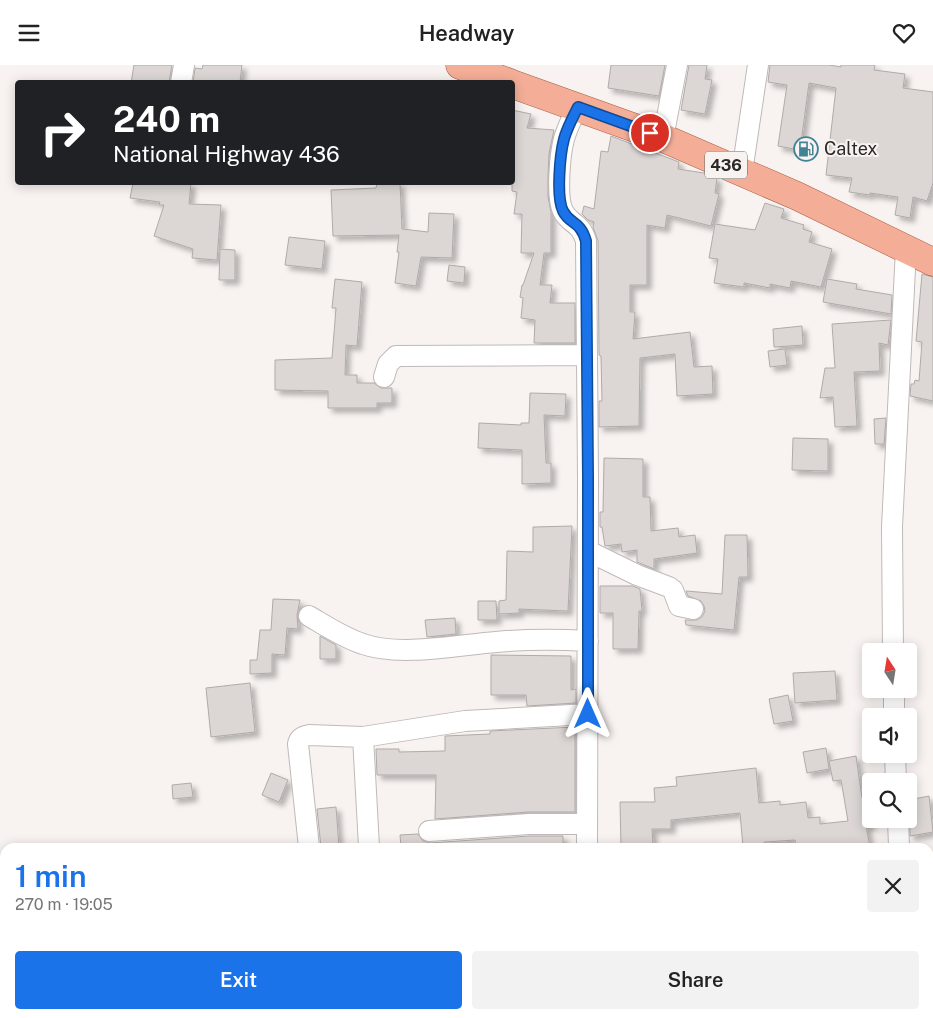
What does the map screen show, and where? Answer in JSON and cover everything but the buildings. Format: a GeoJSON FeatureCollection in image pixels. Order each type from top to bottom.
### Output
{"type":"FeatureCollection","features":[{"type":"Feature","properties":{"kind":"main road","name":"436"},"geometry":{"type":"LineString","coordinates":[[465,66],[503,80]]}},
{"type":"Feature","properties":{"kind":"main road","name":"436"},"geometry":{"type":"LineString","coordinates":[[515,84],[663,138],[797,196],[933,262]]}},
{"type":"Feature","properties":{"kind":"street"},"geometry":{"type":"LineString","coordinates":[[182,80],[184,65]]}},
{"type":"Feature","properties":{"kind":"street"},"geometry":{"type":"LineString","coordinates":[[663,138],[676,65]]}},
{"type":"Feature","properties":{"kind":"street"},"geometry":{"type":"LineString","coordinates":[[742,173],[758,65]]}},
{"type":"Feature","properties":{"kind":"street"},"geometry":{"type":"LineString","coordinates":[[578,107],[564,139],[560,193],[563,210],[567,217],[582,229],[586,241],[587,843]]}},
{"type":"Feature","properties":{"kind":"street"},"geometry":{"type":"LineString","coordinates":[[893,643],[892,527],[906,249]]}},
{"type":"Feature","properties":{"kind":"street"},"geometry":{"type":"LineString","coordinates":[[384,377],[388,364],[396,356],[587,355]]}},
{"type":"Feature","properties":{"kind":"street"},"geometry":{"type":"LineString","coordinates":[[588,551],[636,575],[669,587],[673,591],[679,607],[694,609]]}},
{"type":"Feature","properties":{"kind":"street"},"geometry":{"type":"LineString","coordinates":[[309,616],[363,645],[384,649],[424,649],[528,640],[588,641]]}},
{"type":"Feature","properties":{"kind":"street"},"geometry":{"type":"LineString","coordinates":[[309,843],[298,744],[302,737],[309,735],[363,737],[465,721],[588,714]]}},
{"type":"Feature","properties":{"kind":"street"},"geometry":{"type":"LineString","coordinates":[[363,737],[370,843]]}},
{"type":"Feature","properties":{"kind":"street"},"geometry":{"type":"LineString","coordinates":[[429,831],[529,824],[587,824]]}},
{"type":"Feature","properties":{"kind":"street"},"geometry":{"type":"LineString","coordinates":[[898,828],[899,843]]}},
{"type":"Feature","properties":{"kind":"place","name":"Caltex"},"geometry":{"type":"Point","coordinates":[806,149]}},
{"type":"Feature","properties":{"kind":"route"},"geometry":{"type":"LineString","coordinates":[[588,714],[586,241],[582,229],[567,217],[563,210],[560,202],[560,173],[564,139],[578,107],[650,133]]}}]}
